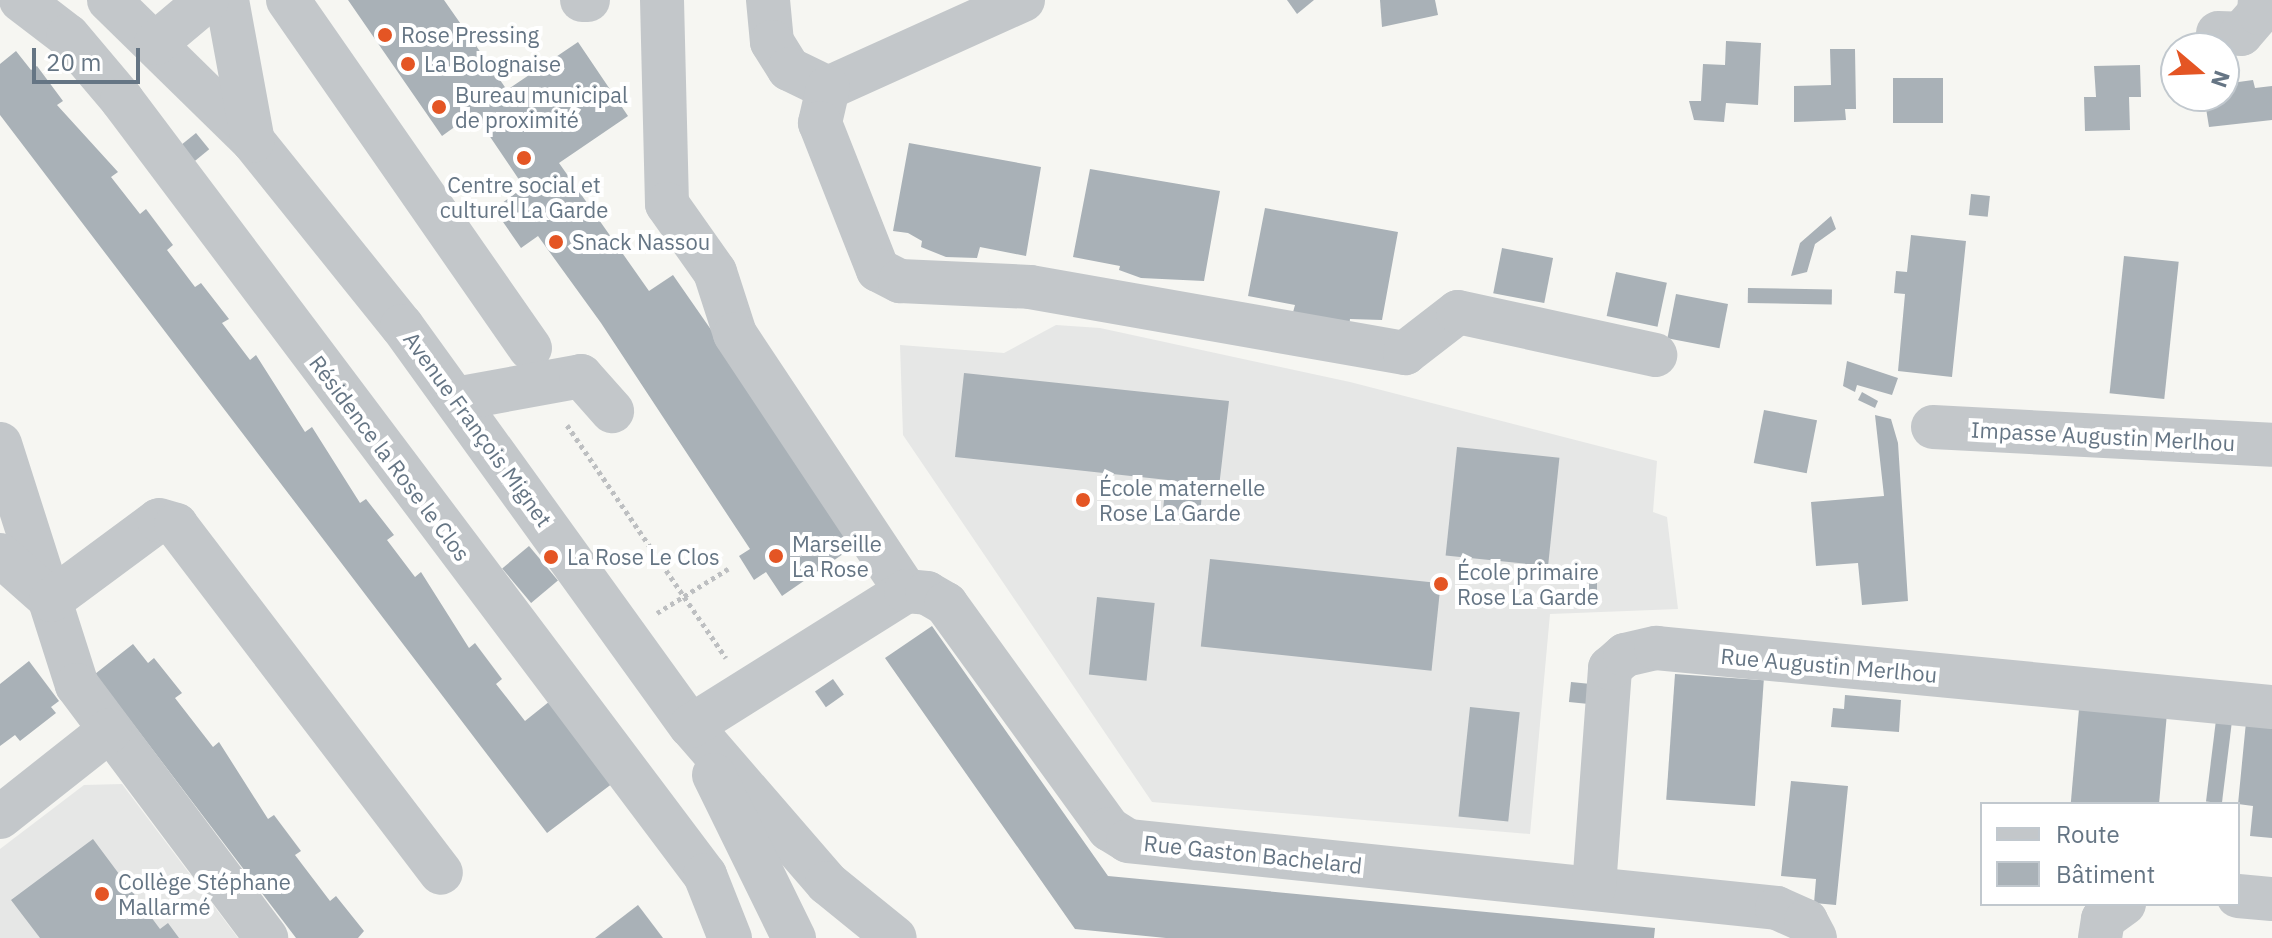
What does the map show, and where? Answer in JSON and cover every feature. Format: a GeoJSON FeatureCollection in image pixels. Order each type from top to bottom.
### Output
{"type":"FeatureCollection","features":[{"type":"Feature","properties":{"kind":"street","name":"Résidence la Rose le Clos"},"geometry":{"type":"LineString","coordinates":[[21,0],[68,36],[122,100],[705,875],[730,938]]}},
{"type":"Feature","properties":{"kind":"street","name":"Avenue François Mignet"},"geometry":{"type":"LineString","coordinates":[[109,0],[253,141],[456,399],[691,726],[827,883],[895,938]]}},
{"type":"Feature","properties":{"kind":"street"},"geometry":{"type":"LineString","coordinates":[[156,43],[207,0]]}},
{"type":"Feature","properties":{"kind":"street","name":"Avenue François Mignet"},"geometry":{"type":"LineString","coordinates":[[227,0],[253,141]]}},
{"type":"Feature","properties":{"kind":"street"},"geometry":{"type":"LineString","coordinates":[[288,0],[535,366]]}},
{"type":"Feature","properties":{"kind":"street"},"geometry":{"type":"LineString","coordinates":[[582,0],[588,0]]}},
{"type":"Feature","properties":{"kind":"street"},"geometry":{"type":"LineString","coordinates":[[630,0],[663,61]]}},
{"type":"Feature","properties":{"kind":"street"},"geometry":{"type":"LineString","coordinates":[[662,0],[667,204],[715,272],[735,334],[906,591],[691,726]]}},
{"type":"Feature","properties":{"kind":"street"},"geometry":{"type":"LineString","coordinates":[[768,0],[772,42],[789,69],[828,88]]}},
{"type":"Feature","properties":{"kind":"street"},"geometry":{"type":"LineString","coordinates":[[828,88],[1023,0]]}},
{"type":"Feature","properties":{"kind":"street"},"geometry":{"type":"LineString","coordinates":[[2240,34],[2259,13],[2260,0]]}},
{"type":"Feature","properties":{"kind":"street"},"geometry":{"type":"LineString","coordinates":[[828,88],[820,123],[878,270],[900,281],[1030,287],[1405,353],[1458,312],[1655,355]]}},
{"type":"Feature","properties":{"kind":"street"},"geometry":{"type":"LineString","coordinates":[[456,399],[535,366],[581,376],[612,411]]}},
{"type":"Feature","properties":{"kind":"street","name":"Impasse Augustin Merlhou"},"geometry":{"type":"LineString","coordinates":[[1933,427],[2272,445]]}},
{"type":"Feature","properties":{"kind":"street"},"geometry":{"type":"LineString","coordinates":[[0,444],[77,685],[266,938]]}},
{"type":"Feature","properties":{"kind":"street"},"geometry":{"type":"LineString","coordinates":[[51,600],[159,520],[176,525],[441,873]]}},
{"type":"Feature","properties":{"kind":"street"},"geometry":{"type":"LineString","coordinates":[[0,555],[51,600]]}},
{"type":"Feature","properties":{"kind":"street","name":"Rue Gaston Bachelard"},"geometry":{"type":"LineString","coordinates":[[906,591],[927,593],[946,604],[1109,829],[1128,841],[1777,908],[1806,921],[1815,938]]}},
{"type":"Feature","properties":{"kind":"street","name":"Rue Augustin Merlhou"},"geometry":{"type":"LineString","coordinates":[[1594,887],[1610,668],[1625,655],[1656,648],[2272,707]]}},
{"type":"Feature","properties":{"kind":"street","name":"Avenue François Mignet"},"geometry":{"type":"LineString","coordinates":[[691,726],[794,938]]}},
{"type":"Feature","properties":{"kind":"street"},"geometry":{"type":"LineString","coordinates":[[0,817],[110,730]]}},
{"type":"Feature","properties":{"kind":"street"},"geometry":{"type":"LineString","coordinates":[[2240,896],[2272,899]]}},
{"type":"Feature","properties":{"kind":"path"},"geometry":{"type":"LineString","coordinates":[[535,366],[683,597],[750,691]]}},
{"type":"Feature","properties":{"kind":"path"},"geometry":{"type":"LineString","coordinates":[[626,633],[728,569]]}},
{"type":"Feature","properties":{"kind":"shaded area","name":"École primaire Rose La Garde"},"geometry":{"type":"Polygon","coordinates":[[[1056,325],[1100,328],[1350,382],[1657,461],[1653,512],[1667,517],[1678,609],[1550,614],[1530,834],[1152,802],[903,435],[900,345],[1004,353],[1056,325]]]}},
{"type":"Feature","properties":{"kind":"shaded area","name":"Collège Stéphane Mallarmé"},"geometry":{"type":"Polygon","coordinates":[[[122,784],[238,938],[0,938],[0,849],[84,785],[122,784]]]}},
{"type":"Feature","properties":{"kind":"building"},"geometry":{"type":"Polygon","coordinates":[[[348,0],[444,0],[507,90],[578,42],[628,116],[559,163],[649,291],[673,275],[859,543],[782,596],[766,572],[754,580],[739,556],[750,549],[601,323],[538,236],[521,248],[494,209],[524,187],[474,113],[442,136],[348,0]]]}},
{"type":"Feature","properties":{"kind":"building"},"geometry":{"type":"Polygon","coordinates":[[[1287,0],[1314,0],[1297,14],[1287,0]]]}},
{"type":"Feature","properties":{"kind":"building"},"geometry":{"type":"Polygon","coordinates":[[[1380,0],[1435,0],[1438,15],[1382,27],[1380,0]]]}},
{"type":"Feature","properties":{"kind":"building"},"geometry":{"type":"Polygon","coordinates":[[[1726,41],[1761,43],[1758,105],[1726,103],[1724,122],[1694,120],[1689,101],[1701,101],[1703,64],[1725,65],[1726,41]]]}},
{"type":"Feature","properties":{"kind":"building"},"geometry":{"type":"Polygon","coordinates":[[[1830,49],[1855,49],[1856,109],[1845,109],[1846,120],[1794,122],[1794,86],[1831,85],[1830,49]]]}},
{"type":"Feature","properties":{"kind":"building"},"geometry":{"type":"Polygon","coordinates":[[[16,51],[31,70],[37,66],[63,101],[57,105],[118,172],[111,177],[140,214],[146,209],[173,245],[167,250],[195,287],[201,283],[229,319],[222,323],[250,360],[256,355],[305,432],[312,427],[360,503],[366,499],[394,535],[387,540],[415,577],[421,572],[469,648],[475,643],[502,679],[496,684],[525,721],[550,701],[613,783],[547,833],[0,115],[0,64],[16,51]]]}},
{"type":"Feature","properties":{"kind":"building"},"geometry":{"type":"Polygon","coordinates":[[[2140,65],[2141,97],[2129,97],[2130,130],[2085,131],[2084,97],[2096,97],[2094,66],[2140,65]]]}},
{"type":"Feature","properties":{"kind":"building"},"geometry":{"type":"Polygon","coordinates":[[[1893,78],[1943,78],[1943,123],[1893,123],[1893,78]]]}},
{"type":"Feature","properties":{"kind":"building"},"geometry":{"type":"Polygon","coordinates":[[[2253,80],[2255,88],[2272,86],[2272,120],[2209,127],[2207,112],[2240,112],[2240,82],[2253,80]]]}},
{"type":"Feature","properties":{"kind":"building"},"geometry":{"type":"Polygon","coordinates":[[[196,133],[209,149],[194,162],[180,146],[196,133]]]}},
{"type":"Feature","properties":{"kind":"building"},"geometry":{"type":"Polygon","coordinates":[[[909,143],[1041,167],[1026,256],[980,247],[977,258],[946,257],[921,247],[922,241],[908,233],[893,231],[909,143]]]}},
{"type":"Feature","properties":{"kind":"building"},"geometry":{"type":"Polygon","coordinates":[[[1090,169],[1220,191],[1204,281],[1141,278],[1119,270],[1120,266],[1073,257],[1090,169]]]}},
{"type":"Feature","properties":{"kind":"building"},"geometry":{"type":"Polygon","coordinates":[[[1971,194],[1990,196],[1988,217],[1969,215],[1971,194]]]}},
{"type":"Feature","properties":{"kind":"building"},"geometry":{"type":"Polygon","coordinates":[[[1265,208],[1398,232],[1382,320],[1350,319],[1349,326],[1292,316],[1295,305],[1248,296],[1265,208]]]}},
{"type":"Feature","properties":{"kind":"building"},"geometry":{"type":"Polygon","coordinates":[[[1831,216],[1836,229],[1815,244],[1807,272],[1791,276],[1800,243],[1831,216]]]}},
{"type":"Feature","properties":{"kind":"building"},"geometry":{"type":"Polygon","coordinates":[[[1911,235],[1966,241],[1952,377],[1898,371],[1905,294],[1894,293],[1896,271],[1907,272],[1911,235]]]}},
{"type":"Feature","properties":{"kind":"building"},"geometry":{"type":"Polygon","coordinates":[[[1502,248],[1553,258],[1544,303],[1493,293],[1502,248]]]}},
{"type":"Feature","properties":{"kind":"building"},"geometry":{"type":"Polygon","coordinates":[[[2124,256],[2179,262],[2164,399],[2110,393],[2124,256]]]}},
{"type":"Feature","properties":{"kind":"building"},"geometry":{"type":"Polygon","coordinates":[[[1616,272],[1667,283],[1658,327],[1607,316],[1616,272]]]}},
{"type":"Feature","properties":{"kind":"building"},"geometry":{"type":"Polygon","coordinates":[[[1748,288],[1832,289],[1832,304],[1748,303],[1748,288]]]}},
{"type":"Feature","properties":{"kind":"building"},"geometry":{"type":"Polygon","coordinates":[[[1676,294],[1728,304],[1719,348],[1667,338],[1676,294]]]}},
{"type":"Feature","properties":{"kind":"building"},"geometry":{"type":"Polygon","coordinates":[[[1847,361],[1898,378],[1892,395],[1857,385],[1855,392],[1843,386],[1847,361]]]}},
{"type":"Feature","properties":{"kind":"building"},"geometry":{"type":"Polygon","coordinates":[[[964,373],[1229,401],[1219,487],[1187,482],[1186,492],[1202,494],[1199,524],[1162,520],[1165,490],[1176,491],[1177,481],[955,457],[964,373]]]}},
{"type":"Feature","properties":{"kind":"building"},"geometry":{"type":"Polygon","coordinates":[[[1862,392],[1878,401],[1875,408],[1858,400],[1862,392]]]}},
{"type":"Feature","properties":{"kind":"building"},"geometry":{"type":"Polygon","coordinates":[[[1764,410],[1817,420],[1807,473],[1754,463],[1764,410]]]}},
{"type":"Feature","properties":{"kind":"building"},"geometry":{"type":"Polygon","coordinates":[[[1875,415],[1891,419],[1898,443],[1908,601],[1862,605],[1858,563],[1816,566],[1811,502],[1884,496],[1875,415]]]}},
{"type":"Feature","properties":{"kind":"building"},"geometry":{"type":"Polygon","coordinates":[[[1457,447],[1559,458],[1548,566],[1446,555],[1457,447]]]}},
{"type":"Feature","properties":{"kind":"building"},"geometry":{"type":"Polygon","coordinates":[[[529,546],[558,580],[531,603],[502,568],[529,546]]]}},
{"type":"Feature","properties":{"kind":"building"},"geometry":{"type":"Polygon","coordinates":[[[1210,559],[1441,583],[1432,671],[1201,647],[1210,559]]]}},
{"type":"Feature","properties":{"kind":"building"},"geometry":{"type":"Polygon","coordinates":[[[1589,583],[1597,583],[1597,607],[1589,607],[1589,583]]]}},
{"type":"Feature","properties":{"kind":"building"},"geometry":{"type":"Polygon","coordinates":[[[1097,597],[1155,603],[1147,681],[1089,675],[1097,597]]]}},
{"type":"Feature","properties":{"kind":"building"},"geometry":{"type":"Polygon","coordinates":[[[932,626],[1108,876],[1655,928],[1654,938],[1166,938],[1075,929],[885,658],[932,626]]]}},
{"type":"Feature","properties":{"kind":"building"},"geometry":{"type":"Polygon","coordinates":[[[133,644],[148,663],[154,658],[182,693],[175,698],[213,747],[219,742],[268,819],[274,815],[301,851],[295,855],[330,901],[336,896],[364,931],[358,938],[296,938],[95,674],[133,644]]]}},
{"type":"Feature","properties":{"kind":"building"},"geometry":{"type":"Polygon","coordinates":[[[29,661],[59,701],[51,707],[56,713],[20,741],[15,735],[0,746],[0,684],[29,661]]]}},
{"type":"Feature","properties":{"kind":"building"},"geometry":{"type":"Polygon","coordinates":[[[1675,674],[1764,680],[1755,806],[1666,800],[1675,674]]]}},
{"type":"Feature","properties":{"kind":"building"},"geometry":{"type":"Polygon","coordinates":[[[833,679],[844,695],[826,707],[815,692],[833,679]]]}},
{"type":"Feature","properties":{"kind":"building"},"geometry":{"type":"Polygon","coordinates":[[[1571,682],[1591,684],[1589,704],[1569,702],[1571,682]]]}},
{"type":"Feature","properties":{"kind":"building"},"geometry":{"type":"Polygon","coordinates":[[[1845,695],[1901,700],[1899,732],[1831,727],[1833,708],[1844,709],[1845,695]]]}},
{"type":"Feature","properties":{"kind":"building"},"geometry":{"type":"Polygon","coordinates":[[[1470,707],[1520,712],[1508,822],[1459,816],[1470,707]]]}},
{"type":"Feature","properties":{"kind":"building"},"geometry":{"type":"Polygon","coordinates":[[[2079,709],[2167,717],[2159,802],[2071,802],[2079,709]]]}},
{"type":"Feature","properties":{"kind":"building"},"geometry":{"type":"Polygon","coordinates":[[[2216,720],[2232,722],[2222,802],[2206,801],[2216,720]]]}},
{"type":"Feature","properties":{"kind":"building"},"geometry":{"type":"Polygon","coordinates":[[[2246,722],[2272,724],[2272,838],[2250,836],[2253,806],[2238,802],[2246,722]]]}},
{"type":"Feature","properties":{"kind":"building"},"geometry":{"type":"Polygon","coordinates":[[[1791,781],[1848,786],[1836,905],[1814,903],[1816,879],[1781,876],[1791,781]]]}},
{"type":"Feature","properties":{"kind":"building"},"geometry":{"type":"Polygon","coordinates":[[[93,839],[160,929],[168,923],[179,938],[40,938],[11,900],[93,839]]]}},
{"type":"Feature","properties":{"kind":"building"},"geometry":{"type":"Polygon","coordinates":[[[638,905],[663,938],[595,938],[638,905]]]}},
{"type":"Feature","properties":{"kind":"place","name":"Rose Pressing"},"geometry":{"type":"Point","coordinates":[385,35]}},
{"type":"Feature","properties":{"kind":"place","name":"La Bolognaise"},"geometry":{"type":"Point","coordinates":[408,64]}},
{"type":"Feature","properties":{"kind":"place","name":"Bureau municipal de proximité"},"geometry":{"type":"Point","coordinates":[439,107]}},
{"type":"Feature","properties":{"kind":"place","name":"Centre social et culturel La Garde"},"geometry":{"type":"Point","coordinates":[524,158]}},
{"type":"Feature","properties":{"kind":"place","name":"Snack Nassou"},"geometry":{"type":"Point","coordinates":[556,242]}},
{"type":"Feature","properties":{"kind":"place","name":"École maternelle Rose La Garde"},"geometry":{"type":"Point","coordinates":[1083,500]}},
{"type":"Feature","properties":{"kind":"place","name":"Marseille La Rose"},"geometry":{"type":"Point","coordinates":[776,556]}},
{"type":"Feature","properties":{"kind":"place","name":"La Rose Le Clos"},"geometry":{"type":"Point","coordinates":[551,557]}},
{"type":"Feature","properties":{"kind":"place","name":"École primaire Rose La Garde"},"geometry":{"type":"Point","coordinates":[1441,584]}},
{"type":"Feature","properties":{"kind":"place","name":"Collège Stéphane Mallarmé"},"geometry":{"type":"Point","coordinates":[102,894]}}]}
